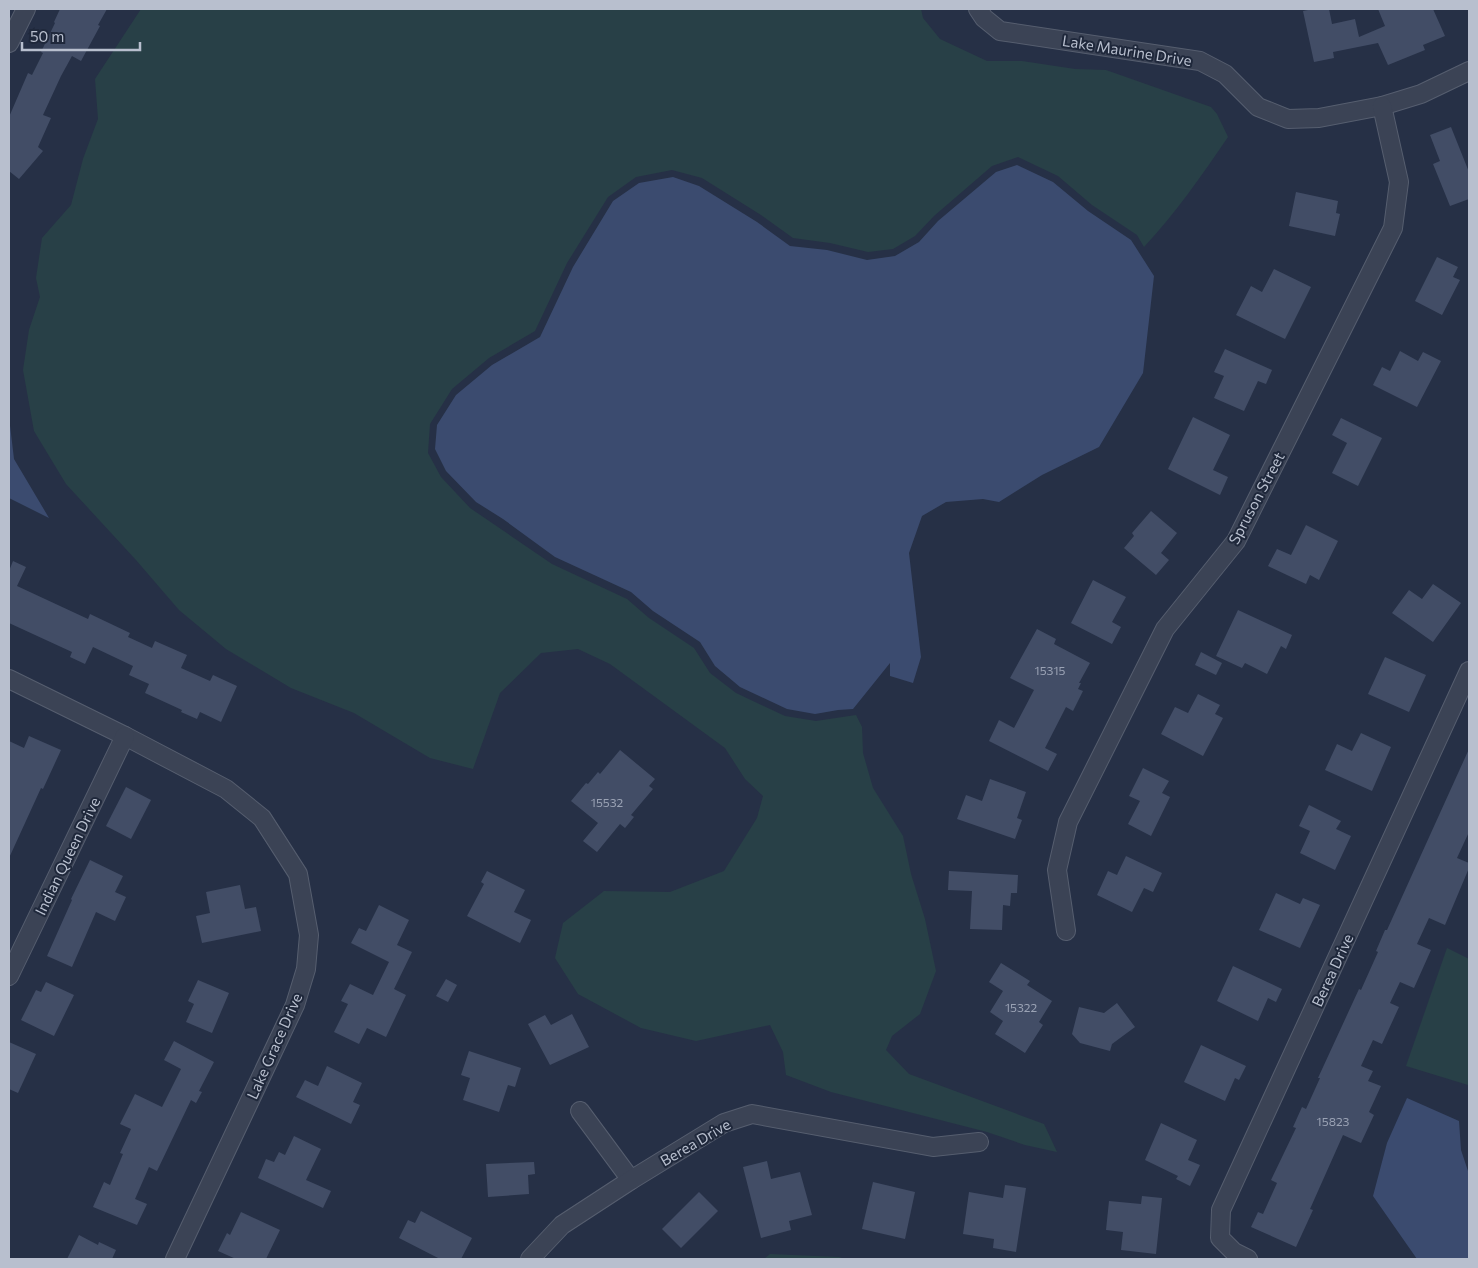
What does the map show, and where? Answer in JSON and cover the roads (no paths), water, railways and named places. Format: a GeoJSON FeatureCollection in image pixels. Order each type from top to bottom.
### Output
{"type":"FeatureCollection","features":[{"type":"Feature","properties":{"kind":"street"},"geometry":{"type":"LineString","coordinates":[[9,43],[26,9]]}},
{"type":"Feature","properties":{"kind":"street","name":"Lake Maurine Drive"},"geometry":{"type":"LineString","coordinates":[[978,9],[984,18],[1000,31],[1200,61],[1225,74],[1258,107],[1288,119],[1319,118],[1382,106],[1422,94],[1469,71]]}},
{"type":"Feature","properties":{"kind":"street","name":"Spruson Street"},"geometry":{"type":"LineString","coordinates":[[1066,931],[1057,870],[1068,822],[1165,629],[1236,542],[1393,228],[1399,182],[1382,106]]}},
{"type":"Feature","properties":{"kind":"street","name":"Berea Drive"},"geometry":{"type":"LineString","coordinates":[[1248,1259],[1234,1252],[1220,1238],[1221,1210],[1469,671]]}},
{"type":"Feature","properties":{"kind":"street","name":"Lake Grace Drive"},"geometry":{"type":"LineString","coordinates":[[9,679],[125,736],[226,789],[262,818],[298,874],[309,935],[306,969],[295,1005],[175,1259]]}},
{"type":"Feature","properties":{"kind":"street","name":"Indian Queen Drive"},"geometry":{"type":"LineString","coordinates":[[9,976],[125,736]]}},
{"type":"Feature","properties":{"kind":"street"},"geometry":{"type":"LineString","coordinates":[[580,1111],[631,1180]]}},
{"type":"Feature","properties":{"kind":"street","name":"Berea Drive"},"geometry":{"type":"LineString","coordinates":[[530,1259],[562,1225],[724,1123],[752,1114],[933,1147],[979,1142]]}},
{"type":"Feature","properties":{"kind":"water"},"geometry":{"type":"Polygon","coordinates":[[[1017,165],[1053,182],[1088,211],[1131,240],[1154,276],[1143,373],[1099,447],[1042,475],[999,502],[983,499],[946,502],[922,516],[909,553],[921,657],[913,683],[890,676],[890,663],[853,709],[815,714],[787,709],[740,687],[715,666],[700,642],[653,611],[631,592],[555,557],[476,502],[446,471],[435,449],[437,425],[456,395],[492,365],[540,337],[573,267],[613,201],[639,183],[673,177],[699,186],[757,222],[790,246],[827,250],[867,260],[895,256],[919,242],[938,221],[996,172],[1017,165]]]}},
{"type":"Feature","properties":{"kind":"water"},"geometry":{"type":"Polygon","coordinates":[[[9,417],[14,459],[49,518],[9,498],[9,417]]]}},
{"type":"Feature","properties":{"kind":"water"},"geometry":{"type":"Polygon","coordinates":[[[1407,1098],[1459,1121],[1461,1150],[1469,1174],[1469,1259],[1417,1259],[1373,1196],[1387,1143],[1407,1098]]]}}]}
